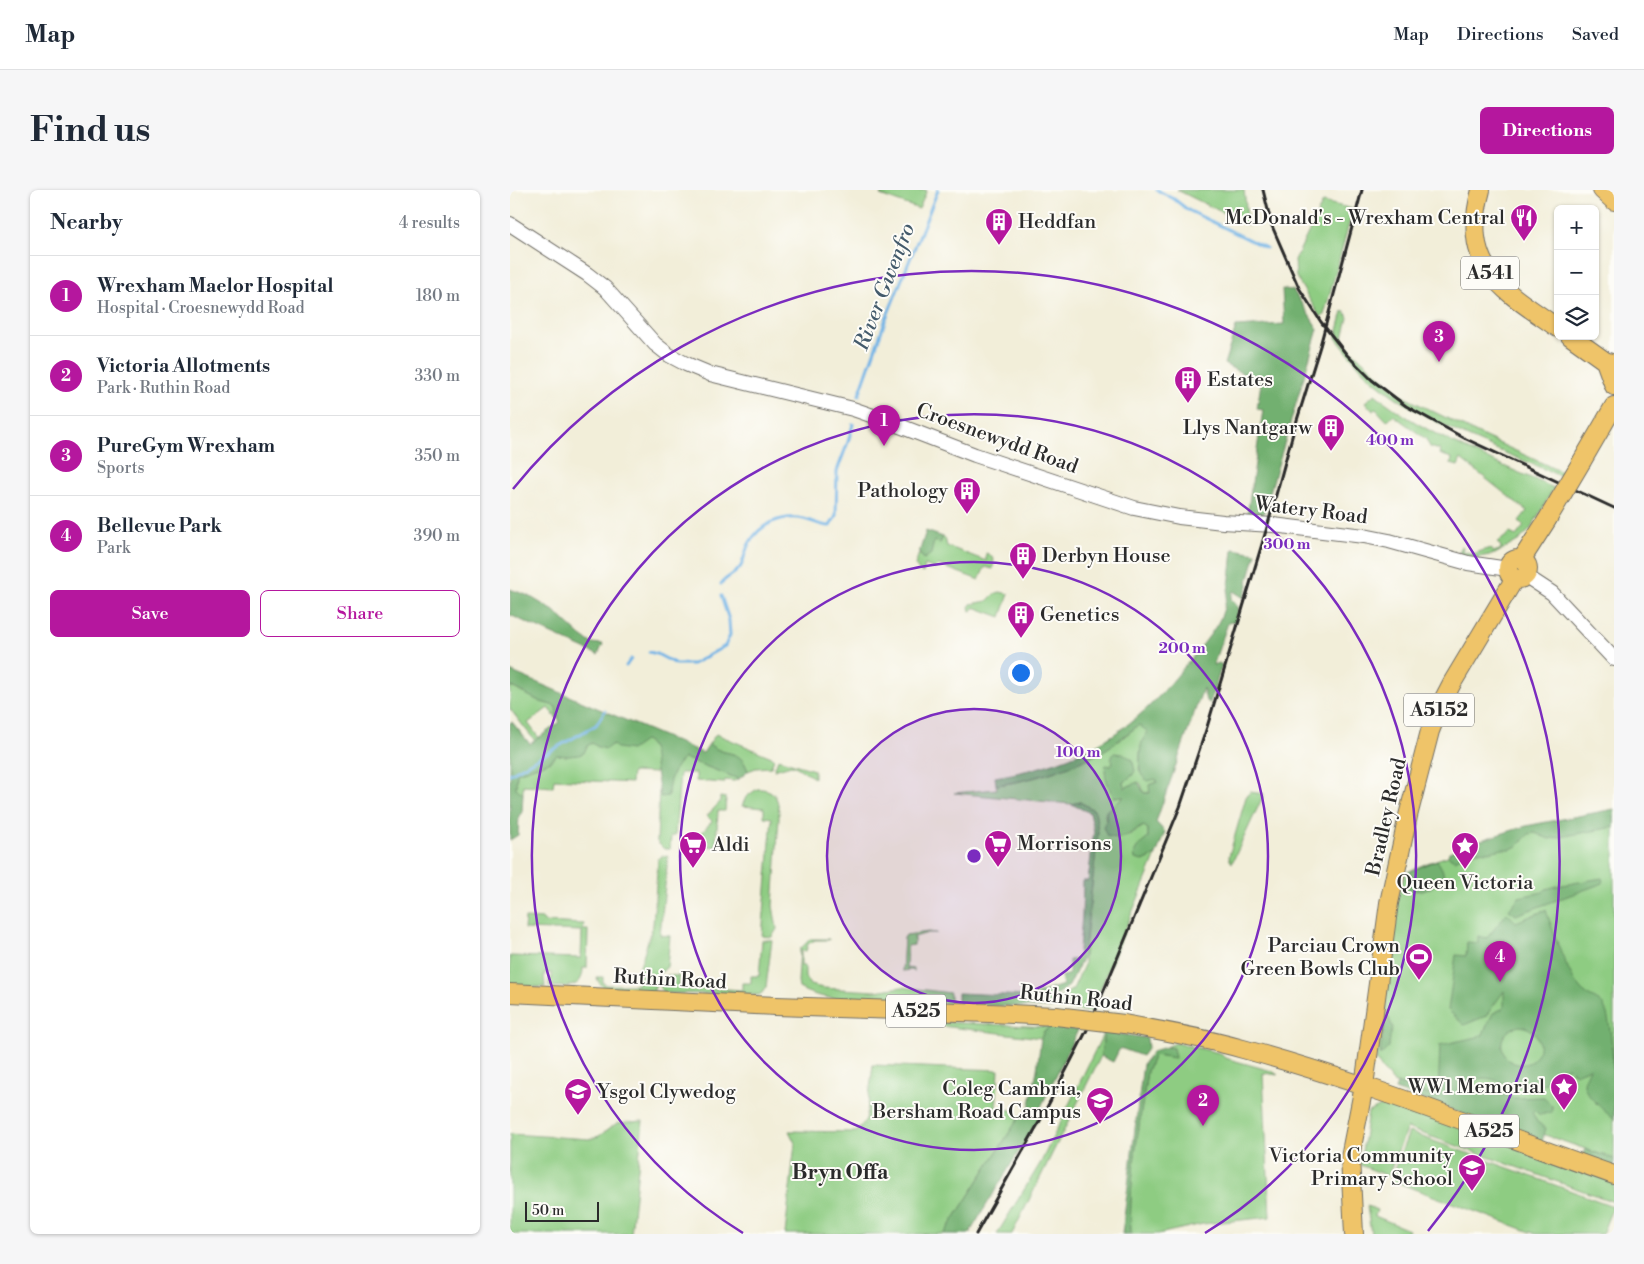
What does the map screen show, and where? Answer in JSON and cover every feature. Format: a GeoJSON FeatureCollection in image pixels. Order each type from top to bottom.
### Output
{"type":"FeatureCollection","features":[{"type":"Feature","properties":{"kind":"main road","name":"A541"},"geometry":{"type":"LineString","coordinates":[[1481,190],[1475,223],[1476,244],[1483,262],[1492,276],[1508,292],[1554,325]]}},
{"type":"Feature","properties":{"kind":"main road"},"geometry":{"type":"LineString","coordinates":[[1602,190],[1614,201]]}},
{"type":"Feature","properties":{"kind":"main road"},"geometry":{"type":"LineString","coordinates":[[1576,340],[1609,362],[1614,386]]}},
{"type":"Feature","properties":{"kind":"main road","name":"Bradley Road"},"geometry":{"type":"LineString","coordinates":[[1364,1086],[1389,903],[1408,816],[1430,730],[1452,683],[1614,403]]}},
{"type":"Feature","properties":{"kind":"main road","name":"Ruthin Road"},"geometry":{"type":"LineString","coordinates":[[510,993],[767,1006],[1056,1016],[1124,1024],[1242,1048],[1364,1086],[1614,1175]]}},
{"type":"Feature","properties":{"kind":"main road","name":"A5152"},"geometry":{"type":"LineString","coordinates":[[1354,1234],[1350,1157],[1364,1086]]}},
{"type":"Feature","properties":{"kind":"street","name":"Croesnewydd Road"},"geometry":{"type":"LineString","coordinates":[[510,224],[588,274],[617,300],[655,344],[669,355],[686,364],[710,374],[738,382],[845,407],[870,415],[975,455],[1108,500]]}},
{"type":"Feature","properties":{"kind":"street","name":"Watery Road"},"geometry":{"type":"LineString","coordinates":[[1108,500],[1134,508],[1179,517],[1273,525],[1364,536],[1468,563],[1518,571],[1552,593],[1614,659]]}},
{"type":"Feature","properties":{"kind":"green space"},"geometry":{"type":"Polygon","coordinates":[[[884,190],[927,190],[919,209],[880,195],[884,190]]]}},
{"type":"Feature","properties":{"kind":"green space"},"geometry":{"type":"Polygon","coordinates":[[[1177,190],[1244,190],[1248,225],[1177,190]]]}},
{"type":"Feature","properties":{"kind":"green space"},"geometry":{"type":"Polygon","coordinates":[[[1323,202],[1353,209],[1324,315],[1320,317],[1296,277],[1295,260],[1323,202]]]}},
{"type":"Feature","properties":{"kind":"green space"},"geometry":{"type":"Polygon","coordinates":[[[1282,289],[1293,290],[1318,329],[1263,516],[1247,516],[1263,410],[1257,409],[1261,383],[1224,364],[1236,327],[1284,324],[1282,289]]]}},
{"type":"Feature","properties":{"kind":"green space"},"geometry":{"type":"Polygon","coordinates":[[[1343,311],[1348,318],[1342,342],[1402,396],[1564,473],[1564,475],[1558,475],[1462,434],[1395,397],[1374,381],[1354,361],[1336,338],[1343,311]]]}},
{"type":"Feature","properties":{"kind":"green space"},"geometry":{"type":"Polygon","coordinates":[[[1375,394],[1416,423],[1438,435],[1554,488],[1530,530],[1518,541],[1495,554],[1474,558],[1459,554],[1461,546],[1463,547],[1462,551],[1473,554],[1490,548],[1493,552],[1500,550],[1501,546],[1497,543],[1510,533],[1516,536],[1524,526],[1519,521],[1527,511],[1461,459],[1458,466],[1451,464],[1452,458],[1439,454],[1440,450],[1430,447],[1426,439],[1393,415],[1387,421],[1376,409],[1373,411],[1365,402],[1375,394]]]}},
{"type":"Feature","properties":{"kind":"green space"},"geometry":{"type":"Polygon","coordinates":[[[926,531],[943,537],[940,543],[934,541],[931,554],[924,559],[919,553],[926,531]]]}},
{"type":"Feature","properties":{"kind":"green space"},"geometry":{"type":"Polygon","coordinates":[[[943,537],[947,546],[986,561],[986,553],[990,555],[994,560],[993,569],[985,567],[979,580],[939,565],[935,569],[925,565],[923,573],[919,571],[915,565],[919,553],[924,559],[931,550],[934,540],[940,543],[943,537]]]}},
{"type":"Feature","properties":{"kind":"green space"},"geometry":{"type":"Polygon","coordinates":[[[1233,549],[1256,553],[1244,598],[1233,591],[1231,599],[1239,608],[1236,621],[1228,623],[1213,665],[1219,663],[1222,665],[1210,703],[1206,701],[1203,688],[1156,822],[1165,832],[1156,855],[1143,861],[1135,859],[1136,849],[1148,838],[1148,829],[1144,826],[1127,836],[1119,838],[1107,836],[1103,827],[1106,821],[1106,811],[1123,798],[1123,796],[1114,797],[1106,777],[1106,765],[1111,766],[1113,762],[1111,759],[1114,753],[1123,754],[1132,759],[1135,771],[1132,776],[1123,782],[1124,788],[1138,782],[1144,793],[1150,793],[1149,785],[1157,782],[1156,779],[1148,781],[1140,771],[1141,748],[1148,732],[1139,725],[1115,743],[1090,758],[1050,773],[996,785],[995,777],[1060,761],[1091,747],[1129,723],[1155,701],[1199,649],[1221,617],[1228,592],[1233,549]]]}},
{"type":"Feature","properties":{"kind":"green space"},"geometry":{"type":"Polygon","coordinates":[[[510,589],[529,596],[554,611],[591,643],[603,644],[598,655],[510,615],[510,589]]]}},
{"type":"Feature","properties":{"kind":"green space"},"geometry":{"type":"Polygon","coordinates":[[[1000,592],[1009,594],[1001,617],[974,607],[972,611],[970,610],[971,604],[987,601],[994,594],[1000,592]]]}},
{"type":"Feature","properties":{"kind":"green space"},"geometry":{"type":"Polygon","coordinates":[[[510,671],[703,753],[709,744],[721,751],[736,755],[741,758],[748,771],[739,779],[684,758],[672,775],[668,796],[661,797],[653,751],[645,740],[631,750],[617,748],[612,744],[606,749],[592,743],[587,746],[584,753],[579,755],[557,755],[549,762],[517,773],[516,788],[523,794],[522,813],[519,815],[518,835],[510,840],[510,723],[512,722],[530,744],[560,722],[555,706],[541,702],[510,686],[510,671]]]}},
{"type":"Feature","properties":{"kind":"green space"},"geometry":{"type":"Polygon","coordinates":[[[510,686],[541,702],[555,706],[557,710],[557,719],[548,708],[528,723],[539,738],[535,741],[510,709],[510,686]]]}},
{"type":"Feature","properties":{"kind":"green space"},"geometry":{"type":"Polygon","coordinates":[[[1139,725],[1148,731],[1141,746],[1139,770],[1157,779],[1157,782],[1150,792],[1144,793],[1141,784],[1138,782],[1124,788],[1123,782],[1131,776],[1114,762],[1105,771],[1114,797],[1123,796],[1123,799],[1105,814],[1106,821],[1116,839],[1128,836],[1144,826],[1148,829],[1148,838],[1144,842],[1143,861],[1156,855],[1091,1012],[1059,1008],[1059,998],[1073,989],[1084,965],[1098,833],[1095,811],[1080,802],[1071,804],[954,793],[997,789],[996,785],[1022,781],[1077,763],[1116,743],[1139,725]]]}},
{"type":"Feature","properties":{"kind":"green space"},"geometry":{"type":"Polygon","coordinates":[[[716,734],[774,758],[771,767],[756,768],[748,771],[741,758],[721,751],[709,744],[716,734]]]}},
{"type":"Feature","properties":{"kind":"green space"},"geometry":{"type":"Polygon","coordinates":[[[645,740],[652,747],[657,773],[632,772],[631,783],[554,779],[553,787],[523,785],[523,794],[515,789],[517,773],[549,762],[557,755],[568,756],[592,743],[598,747],[645,740]]]}},
{"type":"Feature","properties":{"kind":"green space"},"geometry":{"type":"Polygon","coordinates":[[[684,758],[739,779],[734,781],[725,780],[724,783],[696,781],[696,773],[680,773],[675,836],[671,836],[670,849],[664,849],[657,842],[659,789],[661,797],[677,765],[684,758]]]}},
{"type":"Feature","properties":{"kind":"green space"},"geometry":{"type":"Polygon","coordinates":[[[778,759],[814,770],[814,778],[791,765],[774,770],[778,759]]]}},
{"type":"Feature","properties":{"kind":"green space"},"geometry":{"type":"Polygon","coordinates":[[[757,789],[764,789],[773,793],[778,806],[779,818],[773,906],[777,929],[772,937],[762,936],[772,818],[764,817],[764,808],[742,806],[746,797],[757,789]]]}},
{"type":"Feature","properties":{"kind":"green space"},"geometry":{"type":"Polygon","coordinates":[[[1250,792],[1264,794],[1232,863],[1229,856],[1246,797],[1250,792]]]}},
{"type":"Feature","properties":{"kind":"green space"},"geometry":{"type":"Polygon","coordinates":[[[720,797],[726,798],[725,811],[718,811],[716,847],[707,846],[705,839],[690,838],[693,832],[698,837],[712,821],[707,816],[720,802],[720,797]]]}},
{"type":"Feature","properties":{"kind":"green space"},"geometry":{"type":"Polygon","coordinates":[[[1080,802],[1095,811],[1098,833],[1084,955],[1069,986],[1052,998],[1052,1008],[958,1004],[958,993],[1030,996],[1063,985],[1061,977],[1069,974],[1069,960],[1078,959],[1083,881],[1088,881],[1094,831],[1090,813],[1071,804],[1080,802]]]}},
{"type":"Feature","properties":{"kind":"green space"},"geometry":{"type":"Polygon","coordinates":[[[1614,809],[1614,827],[1549,839],[1535,833],[1529,834],[1517,846],[1511,849],[1488,852],[1477,851],[1454,860],[1448,856],[1449,852],[1526,826],[1614,809]]]}},
{"type":"Feature","properties":{"kind":"green space"},"geometry":{"type":"Polygon","coordinates":[[[1614,812],[1614,1159],[1393,1082],[1376,1061],[1395,904],[1405,873],[1427,863],[1526,830],[1614,812]]]}},
{"type":"Feature","properties":{"kind":"green space"},"geometry":{"type":"Polygon","coordinates":[[[662,856],[668,856],[660,935],[670,936],[667,967],[659,974],[653,993],[606,989],[599,983],[597,977],[603,977],[603,983],[607,985],[637,985],[638,972],[653,925],[658,859],[662,856]]]}},
{"type":"Feature","properties":{"kind":"green space"},"geometry":{"type":"Polygon","coordinates":[[[1437,860],[1443,873],[1442,881],[1424,891],[1408,889],[1412,882],[1410,871],[1437,860]]]}},
{"type":"Feature","properties":{"kind":"green space"},"geometry":{"type":"Polygon","coordinates":[[[1602,878],[1603,883],[1516,915],[1509,910],[1519,897],[1543,892],[1546,889],[1557,886],[1602,878]]]}},
{"type":"Feature","properties":{"kind":"green space"},"geometry":{"type":"Polygon","coordinates":[[[1546,910],[1571,975],[1582,991],[1604,1006],[1610,1028],[1613,1060],[1614,1120],[1587,1093],[1584,1081],[1590,1068],[1575,1074],[1568,1067],[1546,1083],[1536,1086],[1516,1086],[1485,1078],[1468,1083],[1514,1098],[1544,1097],[1552,1105],[1552,1112],[1540,1115],[1534,1110],[1532,1112],[1537,1122],[1546,1128],[1542,1142],[1395,1090],[1397,1083],[1438,1098],[1440,1045],[1482,1036],[1493,1013],[1504,1008],[1504,991],[1486,1016],[1464,1025],[1448,1010],[1456,955],[1466,956],[1467,942],[1478,943],[1478,936],[1487,938],[1507,913],[1516,922],[1546,910]],[[1520,1026],[1505,1034],[1502,1046],[1506,1058],[1512,1062],[1526,1064],[1537,1055],[1539,1041],[1529,1029],[1520,1026]]]}},
{"type":"Feature","properties":{"kind":"green space"},"geometry":{"type":"Polygon","coordinates":[[[525,918],[543,919],[544,922],[584,924],[583,930],[588,930],[587,968],[583,968],[580,980],[577,983],[567,986],[549,987],[549,979],[552,979],[552,973],[544,973],[545,987],[510,987],[510,956],[581,958],[582,931],[524,929],[525,918]]]}},
{"type":"Feature","properties":{"kind":"green space"},"geometry":{"type":"Polygon","coordinates":[[[928,932],[937,933],[928,933],[914,937],[914,945],[907,946],[906,968],[914,969],[914,972],[912,970],[902,971],[904,938],[906,935],[928,932]]]}},
{"type":"Feature","properties":{"kind":"green space"},"geometry":{"type":"Polygon","coordinates":[[[810,939],[829,940],[815,940],[808,944],[806,951],[801,951],[801,966],[805,966],[805,977],[810,985],[823,988],[875,991],[902,987],[950,993],[950,1004],[919,996],[853,1000],[824,997],[806,992],[799,988],[798,982],[800,949],[810,939]]]}},
{"type":"Feature","properties":{"kind":"green space"},"geometry":{"type":"Polygon","coordinates":[[[762,940],[772,940],[766,987],[759,995],[663,993],[660,988],[667,975],[679,976],[678,986],[742,990],[742,983],[751,983],[751,976],[759,976],[762,940]]]}},
{"type":"Feature","properties":{"kind":"green space"},"geometry":{"type":"Polygon","coordinates":[[[1385,1017],[1389,1018],[1393,1028],[1389,1047],[1380,1056],[1385,1017]]]}},
{"type":"Feature","properties":{"kind":"green space"},"geometry":{"type":"Polygon","coordinates":[[[939,1022],[1051,1027],[1044,1031],[1041,1038],[933,1025],[939,1022]]]}},
{"type":"Feature","properties":{"kind":"green space"},"geometry":{"type":"Polygon","coordinates":[[[1051,1027],[1078,1030],[1039,1111],[1039,1118],[969,1234],[944,1234],[1018,1119],[1029,1108],[1041,1038],[1044,1031],[1051,1027]]]}},
{"type":"Feature","properties":{"kind":"green space"},"geometry":{"type":"Polygon","coordinates":[[[1104,1032],[1101,1056],[1012,1234],[997,1234],[1041,1162],[1104,1032]]]}},
{"type":"Feature","properties":{"kind":"green space"},"geometry":{"type":"Polygon","coordinates":[[[1104,1032],[1147,1038],[1148,1048],[1142,1056],[1120,1048],[1113,1062],[1101,1056],[1104,1032]]]}},
{"type":"Feature","properties":{"kind":"green space"},"geometry":{"type":"Polygon","coordinates":[[[1176,1043],[1220,1053],[1225,1058],[1272,1071],[1278,1075],[1263,1073],[1270,1217],[1203,1224],[1158,1234],[1131,1234],[1133,1173],[1147,1071],[1154,1055],[1173,1048],[1166,1047],[1176,1043]]]}},
{"type":"Feature","properties":{"kind":"green space"},"geometry":{"type":"Polygon","coordinates":[[[1166,1047],[1173,1048],[1175,1058],[1154,1055],[1147,1071],[1133,1173],[1131,1234],[1122,1234],[1143,1064],[1153,1051],[1166,1047]]]}},
{"type":"Feature","properties":{"kind":"green space"},"geometry":{"type":"Polygon","coordinates":[[[873,1065],[999,1070],[996,1109],[1012,1110],[1018,1119],[944,1234],[785,1234],[795,1143],[789,1131],[856,1132],[866,1120],[873,1065]]]}},
{"type":"Feature","properties":{"kind":"green space"},"geometry":{"type":"Polygon","coordinates":[[[1390,1102],[1614,1181],[1614,1202],[1407,1128],[1388,1176],[1360,1165],[1368,1112],[1390,1102]]]}},
{"type":"Feature","properties":{"kind":"green space"},"geometry":{"type":"Polygon","coordinates":[[[643,1121],[631,1234],[510,1234],[510,1134],[590,1139],[599,1136],[617,1123],[643,1121]]]}},
{"type":"Feature","properties":{"kind":"green space","name":"Victoria Community Primary School"},"geometry":{"type":"Polygon","coordinates":[[[1409,1132],[1613,1206],[1602,1234],[1536,1234],[1390,1180],[1409,1132]]]}},
{"type":"Feature","properties":{"kind":"green space"},"geometry":{"type":"Polygon","coordinates":[[[1585,1149],[1614,1159],[1614,1168],[1582,1157],[1585,1149]]]}},
{"type":"Feature","properties":{"kind":"green space"},"geometry":{"type":"Polygon","coordinates":[[[1367,1206],[1377,1210],[1375,1216],[1409,1230],[1407,1234],[1371,1234],[1367,1206]]]}},
{"type":"Feature","properties":{"kind":"waterway","name":"River Gwenfro"},"geometry":{"type":"LineString","coordinates":[[859,395],[885,321],[938,190]]}},
{"type":"Feature","properties":{"kind":"waterway","name":"River Gwenfro"},"geometry":{"type":"LineString","coordinates":[[1157,190],[1174,199],[1188,210],[1266,248]]}},
{"type":"Feature","properties":{"kind":"waterway","name":"River Gwenfro"},"geometry":{"type":"LineString","coordinates":[[721,584],[741,566],[753,537],[772,522],[780,519],[796,518],[830,526],[836,516],[837,471],[853,424]]}},
{"type":"Feature","properties":{"kind":"waterway","name":"River Gwenfro"},"geometry":{"type":"LineString","coordinates":[[649,652],[676,664],[693,664],[725,646],[730,635],[729,620],[721,596]]}},
{"type":"Feature","properties":{"kind":"waterway","name":"River Gwenfro"},"geometry":{"type":"LineString","coordinates":[[626,666],[631,659]]}},
{"type":"Feature","properties":{"kind":"waterway","name":"River Gwenfro"},"geometry":{"type":"LineString","coordinates":[[510,774],[596,725],[605,711]]}},
{"type":"Feature","properties":{"kind":"railway"},"geometry":{"type":"LineString","coordinates":[[1263,190],[1272,226],[1299,288],[1321,322],[1347,355],[1372,380],[1406,406],[1464,438],[1614,508]]}},
{"type":"Feature","properties":{"kind":"railway"},"geometry":{"type":"LineString","coordinates":[[976,1234],[1042,1117],[1090,1024],[1180,807],[1207,727],[1268,524],[1293,433],[1320,346],[1362,190]]}},
{"type":"Feature","properties":{"kind":"place","name":"McDonald's - Wrexham Central"},"geometry":{"type":"Point","coordinates":[1524,242]}},
{"type":"Feature","properties":{"kind":"place","name":"Heddfan"},"geometry":{"type":"Point","coordinates":[999,246]}},
{"type":"Feature","properties":{"kind":"place","name":"PureGym Wrexham"},"geometry":{"type":"Point","coordinates":[1439,362]}},
{"type":"Feature","properties":{"kind":"place","name":"Estates"},"geometry":{"type":"Point","coordinates":[1188,404]}},
{"type":"Feature","properties":{"kind":"place","name":"Wrexham Maelor Hospital"},"geometry":{"type":"Point","coordinates":[884,446]}},
{"type":"Feature","properties":{"kind":"place","name":"Llys Nantgarw"},"geometry":{"type":"Point","coordinates":[1331,452]}},
{"type":"Feature","properties":{"kind":"place","name":"Pathology"},"geometry":{"type":"Point","coordinates":[967,515]}},
{"type":"Feature","properties":{"kind":"place","name":"Derbyn House"},"geometry":{"type":"Point","coordinates":[1023,580]}},
{"type":"Feature","properties":{"kind":"place","name":"Genetics"},"geometry":{"type":"Point","coordinates":[1021,639]}},
{"type":"Feature","properties":{"kind":"place","name":"Morrisons"},"geometry":{"type":"Point","coordinates":[998,868]}},
{"type":"Feature","properties":{"kind":"place","name":"Aldi"},"geometry":{"type":"Point","coordinates":[693,869]}},
{"type":"Feature","properties":{"kind":"place","name":"Queen Victoria"},"geometry":{"type":"Point","coordinates":[1465,870]}},
{"type":"Feature","properties":{"kind":"place","name":"Parciau Crown Green Bowls Club"},"geometry":{"type":"Point","coordinates":[1419,981]}},
{"type":"Feature","properties":{"kind":"place","name":"Bellevue Park"},"geometry":{"type":"Point","coordinates":[1500,982]}},
{"type":"Feature","properties":{"kind":"place","name":"WW1 Memorial"},"geometry":{"type":"Point","coordinates":[1564,1111]}},
{"type":"Feature","properties":{"kind":"place","name":"Ysgol Clywedog"},"geometry":{"type":"Point","coordinates":[578,1116]}},
{"type":"Feature","properties":{"kind":"place","name":"Coleg Cambria, Bersham Road Campus"},"geometry":{"type":"Point","coordinates":[1100,1125]}},
{"type":"Feature","properties":{"kind":"place","name":"Victoria Allotments"},"geometry":{"type":"Point","coordinates":[1203,1126]}},
{"type":"Feature","properties":{"kind":"place","name":"Victoria Community Primary School"},"geometry":{"type":"Point","coordinates":[1472,1192]}},
{"type":"Feature","properties":{"kind":"district","name":"Bryn Offa"},"geometry":{"type":"Point","coordinates":[840,1173]}}]}
